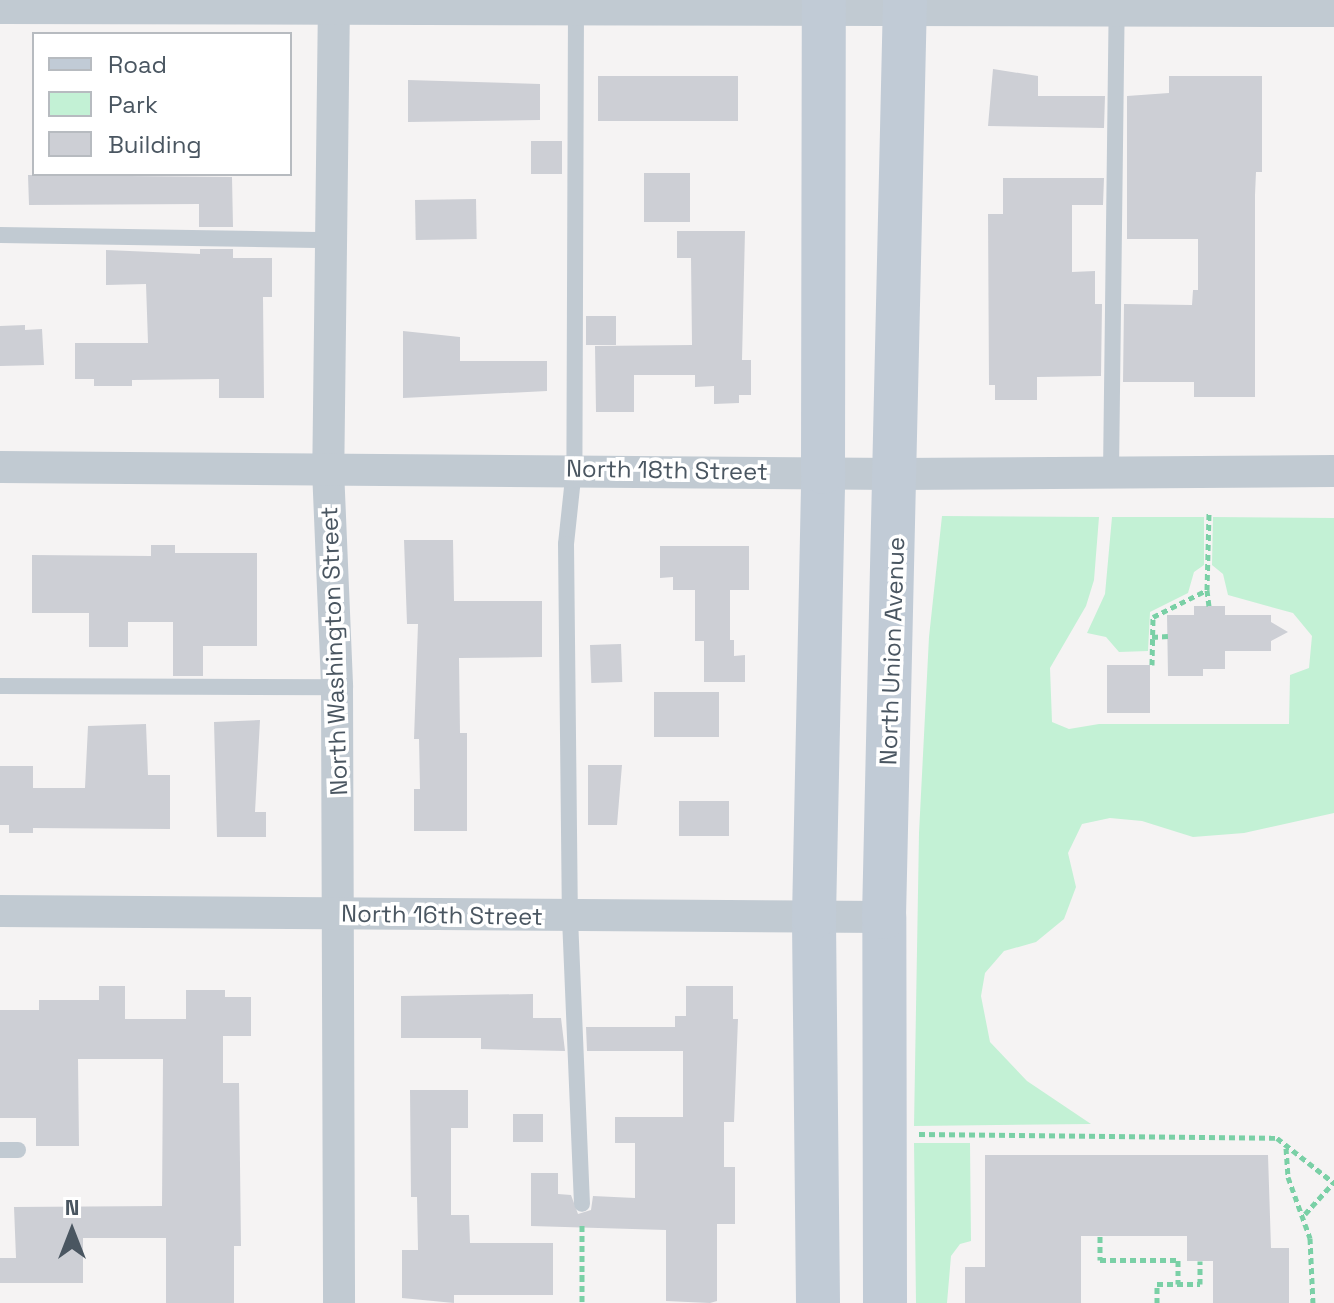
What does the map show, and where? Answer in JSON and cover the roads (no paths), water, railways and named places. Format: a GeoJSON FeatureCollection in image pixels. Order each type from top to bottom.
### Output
{"type":"FeatureCollection","features":[{"type":"Feature","properties":{"kind":"street"},"geometry":{"type":"LineString","coordinates":[[0,8],[576,3],[1117,5],[1334,11]]}},
{"type":"Feature","properties":{"kind":"street","name":"North Union Avenue"},"geometry":{"type":"LineString","coordinates":[[885,1303],[884,917],[897,474],[905,4]]}},
{"type":"Feature","properties":{"kind":"street"},"geometry":{"type":"LineString","coordinates":[[818,1303],[814,917],[823,472],[824,5]]}},
{"type":"Feature","properties":{"kind":"street","name":"North Washington Street"},"geometry":{"type":"LineString","coordinates":[[334,6],[334,240],[328,469],[337,687],[339,1303]]}},
{"type":"Feature","properties":{"kind":"street","name":"North 18th Street"},"geometry":{"type":"LineString","coordinates":[[0,467],[574,469],[897,474],[1334,471]]}},
{"type":"Feature","properties":{"kind":"street","name":"North 16th Street"},"geometry":{"type":"LineString","coordinates":[[0,911],[570,918],[884,917]]}},
{"type":"Feature","properties":{"kind":"lane"},"geometry":{"type":"LineString","coordinates":[[576,3],[574,469],[566,544],[570,918],[582,1204]]}},
{"type":"Feature","properties":{"kind":"lane"},"geometry":{"type":"LineString","coordinates":[[1111,473],[1117,5]]}},
{"type":"Feature","properties":{"kind":"lane"},"geometry":{"type":"LineString","coordinates":[[0,235],[334,240]]}},
{"type":"Feature","properties":{"kind":"lane"},"geometry":{"type":"LineString","coordinates":[[0,686],[337,687]]}},
{"type":"Feature","properties":{"kind":"lane"},"geometry":{"type":"LineString","coordinates":[[0,1150],[18,1150]]}}]}
